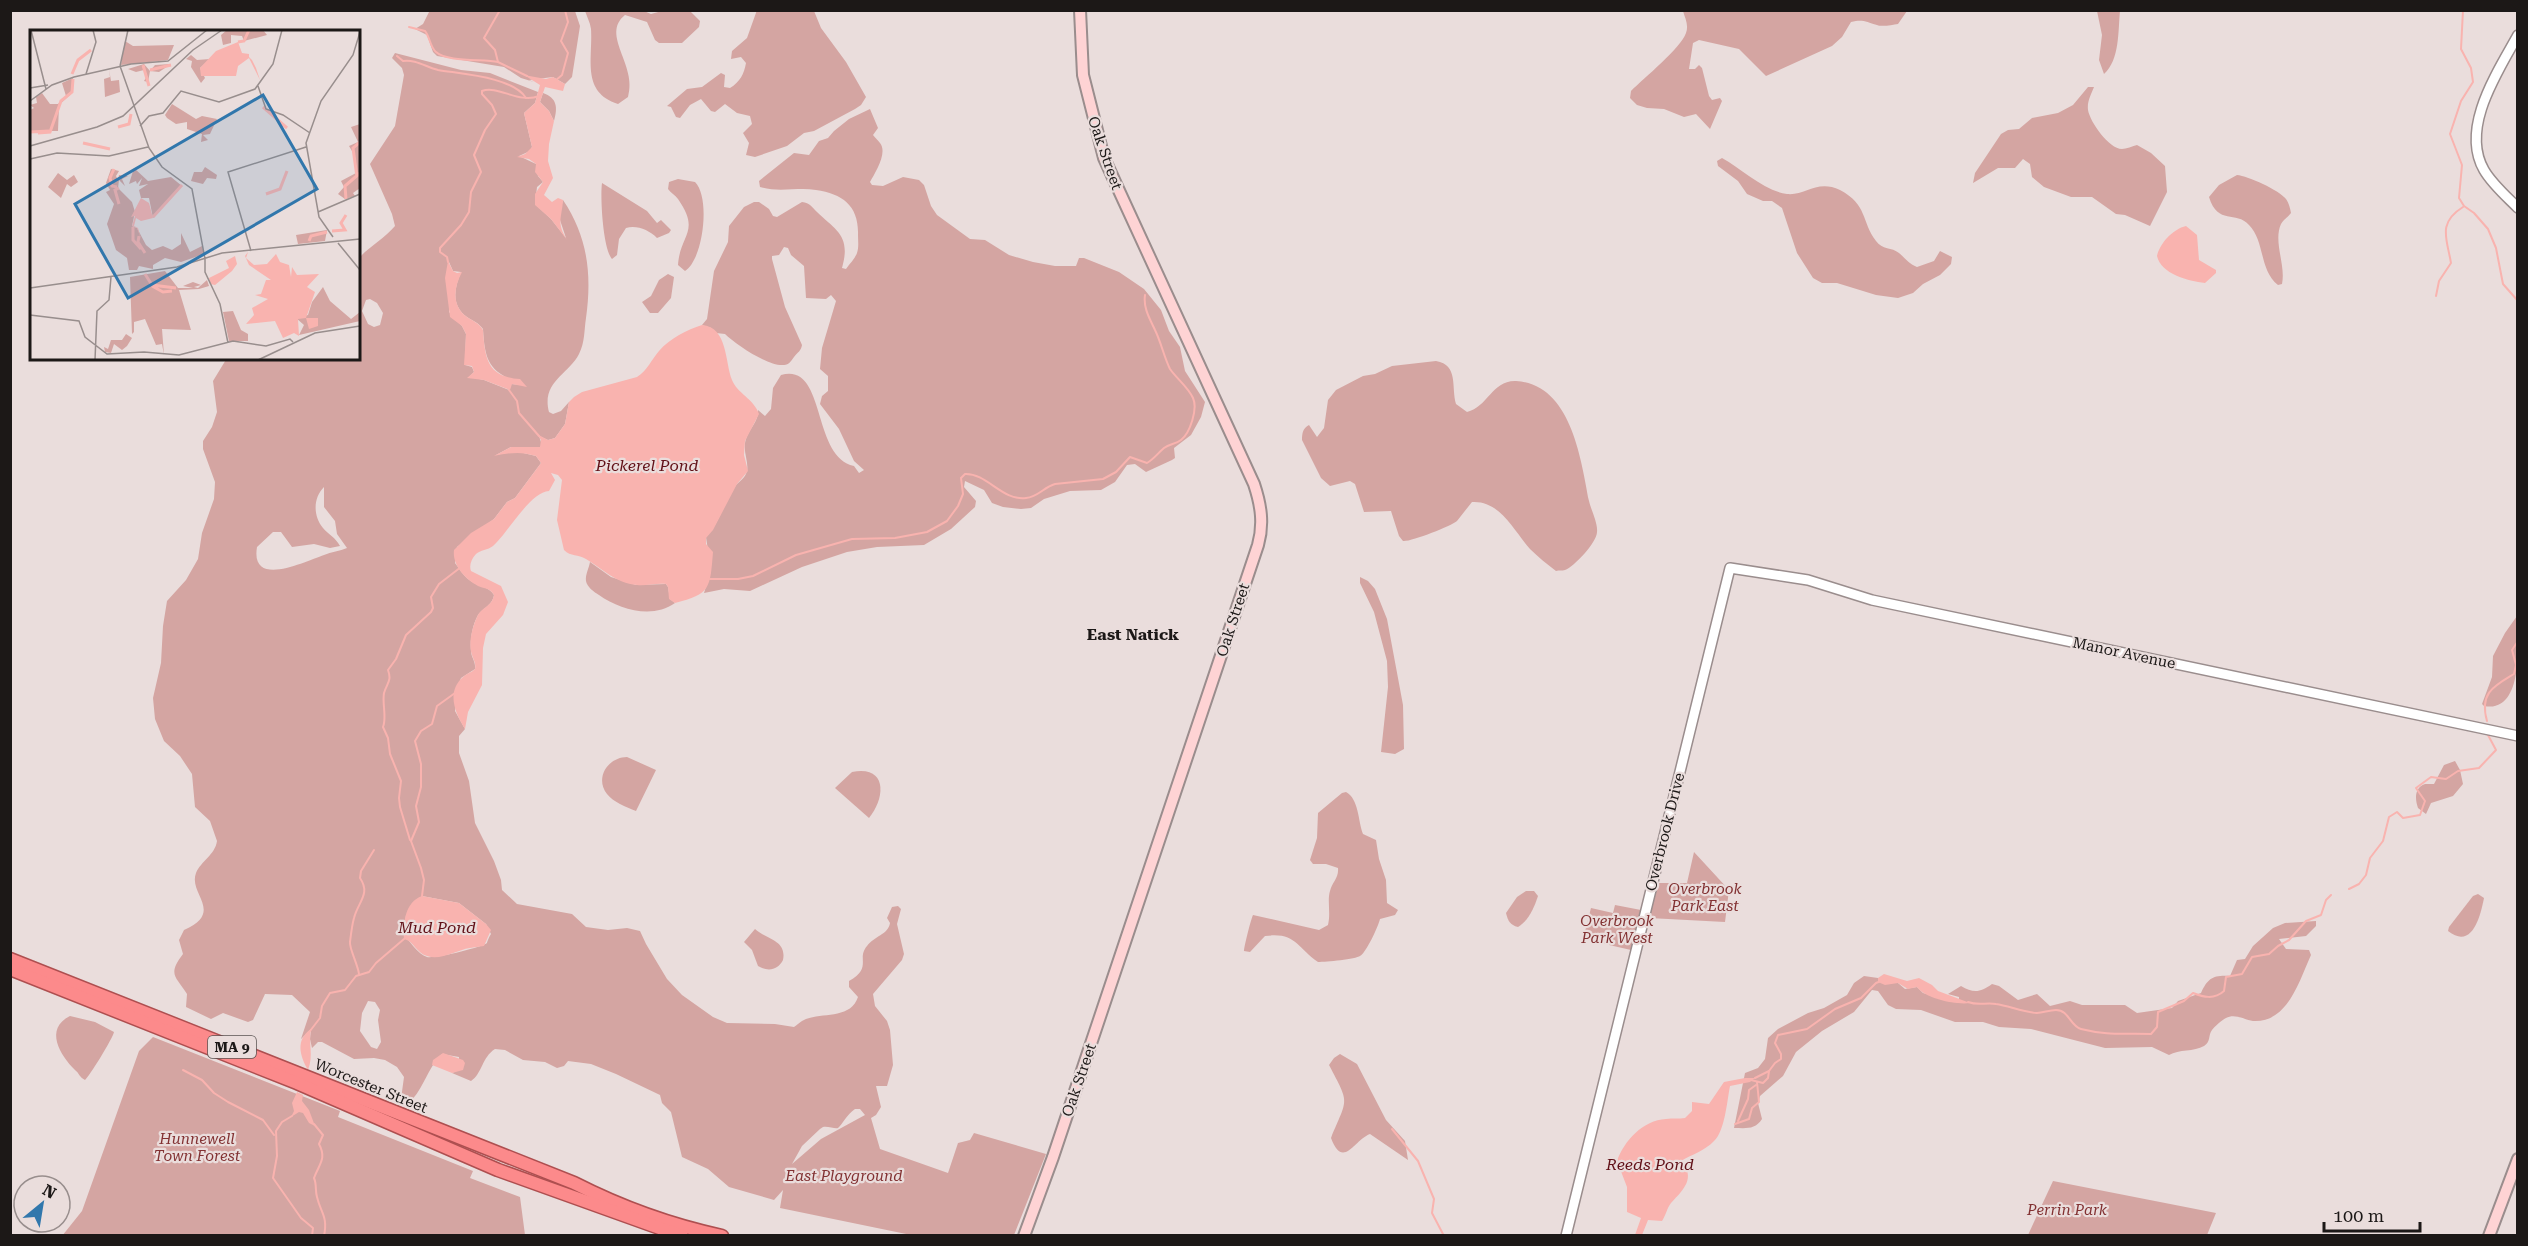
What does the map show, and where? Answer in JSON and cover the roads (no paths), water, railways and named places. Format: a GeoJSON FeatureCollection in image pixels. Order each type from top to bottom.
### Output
{"type":"FeatureCollection","features":[{"type":"Feature","properties":{"kind":"highway","name":"Worcester Street"},"geometry":{"type":"LineString","coordinates":[[10,959],[574,1183],[594,1194],[662,1220],[722,1236]]}},
{"type":"Feature","properties":{"kind":"highway","name":"Worcester Street"},"geometry":{"type":"LineString","coordinates":[[10,969],[297,1083],[488,1166],[682,1236]]}},
{"type":"Feature","properties":{"kind":"highway"},"geometry":{"type":"LineString","coordinates":[[568,1196],[574,1183]]}},
{"type":"Feature","properties":{"kind":"main road","name":"Oak Street"},"geometry":{"type":"LineString","coordinates":[[1024,1236],[1262,528],[1260,502],[1254,484],[1104,158],[1083,75],[1080,10]]}},
{"type":"Feature","properties":{"kind":"main road"},"geometry":{"type":"LineString","coordinates":[[2489,1236],[2517,1159]]}},
{"type":"Feature","properties":{"kind":"street"},"geometry":{"type":"LineString","coordinates":[[2517,36],[2480,113],[2475,139],[2477,155],[2483,169],[2490,180],[2517,208]]}},
{"type":"Feature","properties":{"kind":"street","name":"Manor Avenue"},"geometry":{"type":"LineString","coordinates":[[1730,568],[1808,580],[1872,600],[2517,736]]}},
{"type":"Feature","properties":{"kind":"street","name":"Overbrook Drive"},"geometry":{"type":"LineString","coordinates":[[1566,1236],[1730,568]]}},
{"type":"Feature","properties":{"kind":"water"},"geometry":{"type":"Polygon","coordinates":[[[524,75],[546,79],[553,77],[565,84],[563,91],[545,87],[540,102],[549,111],[554,121],[548,161],[553,178],[544,195],[552,202],[558,198],[563,200],[560,220],[567,240],[551,219],[535,205],[535,194],[543,182],[535,172],[536,164],[529,159],[517,157],[525,154],[532,147],[524,113],[535,103],[540,85],[524,75]]]}},
{"type":"Feature","properties":{"kind":"water"},"geometry":{"type":"Polygon","coordinates":[[[2186,226],[2197,235],[2199,260],[2216,270],[2216,273],[2205,283],[2176,276],[2164,268],[2157,256],[2168,237],[2176,230],[2186,226]]]}},
{"type":"Feature","properties":{"kind":"water"},"geometry":{"type":"Polygon","coordinates":[[[448,261],[453,271],[462,272],[457,284],[456,301],[462,312],[483,330],[485,349],[490,364],[501,374],[520,379],[527,387],[512,384],[510,390],[484,380],[467,378],[474,372],[472,366],[464,365],[466,334],[462,326],[450,317],[445,278],[448,261]]]}},
{"type":"Feature","properties":{"kind":"water","name":"Pickerel Pond"},"geometry":{"type":"Polygon","coordinates":[[[702,325],[717,332],[724,347],[734,385],[753,404],[759,414],[745,441],[744,455],[748,471],[737,484],[713,530],[706,538],[706,544],[713,552],[711,574],[706,588],[696,596],[675,603],[669,599],[666,584],[640,585],[622,582],[586,559],[564,550],[557,520],[562,480],[558,475],[551,473],[555,480],[549,491],[534,498],[499,540],[493,546],[474,556],[471,562],[471,571],[501,586],[508,602],[503,615],[486,634],[483,648],[482,685],[468,712],[465,729],[455,709],[455,689],[463,677],[475,669],[470,646],[472,631],[479,614],[491,602],[494,595],[489,590],[468,580],[457,566],[454,550],[471,533],[494,519],[507,502],[515,498],[541,463],[536,456],[525,453],[494,456],[511,447],[540,447],[541,440],[537,434],[548,440],[555,438],[565,424],[569,402],[574,397],[582,392],[637,377],[673,338],[702,325]]]}},
{"type":"Feature","properties":{"kind":"water","name":"Mud Pond"},"geometry":{"type":"Polygon","coordinates":[[[422,896],[459,903],[486,924],[491,930],[484,946],[438,957],[427,956],[420,952],[404,939],[404,933],[406,914],[412,903],[422,896]]]}},
{"type":"Feature","properties":{"kind":"water"},"geometry":{"type":"Polygon","coordinates":[[[1884,974],[1907,981],[1919,978],[1938,991],[1970,1003],[1942,1000],[1927,995],[1917,987],[1908,989],[1898,983],[1885,985],[1878,982],[1878,978],[1884,974]]]}},
{"type":"Feature","properties":{"kind":"water"},"geometry":{"type":"Polygon","coordinates":[[[311,1029],[311,1059],[308,1070],[300,1048],[303,1038],[311,1029]]]}},
{"type":"Feature","properties":{"kind":"water"},"geometry":{"type":"Polygon","coordinates":[[[443,1053],[463,1060],[465,1063],[463,1070],[452,1073],[432,1065],[433,1060],[443,1053]]]}},
{"type":"Feature","properties":{"kind":"water","name":"Reeds Pond"},"geometry":{"type":"Polygon","coordinates":[[[1755,1078],[1750,1082],[1730,1086],[1727,1107],[1718,1136],[1707,1147],[1681,1161],[1688,1173],[1687,1183],[1670,1205],[1662,1221],[1648,1220],[1642,1235],[1635,1235],[1641,1218],[1627,1212],[1627,1187],[1617,1161],[1624,1146],[1642,1127],[1658,1120],[1685,1118],[1692,1111],[1692,1102],[1709,1104],[1724,1082],[1755,1078]]]}},
{"type":"Feature","properties":{"kind":"water"},"geometry":{"type":"Polygon","coordinates":[[[297,1092],[303,1095],[302,1101],[309,1110],[315,1126],[309,1123],[303,1113],[299,1112],[291,1117],[294,1111],[292,1103],[297,1092]]]}},
{"type":"Feature","properties":{"kind":"waterway"},"geometry":{"type":"LineString","coordinates":[[500,10],[484,38],[495,50],[498,62],[527,76]]}},
{"type":"Feature","properties":{"kind":"waterway"},"geometry":{"type":"LineString","coordinates":[[555,81],[562,75],[568,53],[561,41],[568,22],[565,10]]}},
{"type":"Feature","properties":{"kind":"waterway"},"geometry":{"type":"LineString","coordinates":[[2463,10],[2461,49],[2471,68],[2473,82],[2461,101],[2450,134],[2462,165],[2459,198],[2464,206],[2474,213],[2488,229],[2496,248],[2503,284],[2518,301]]}},
{"type":"Feature","properties":{"kind":"waterway"},"geometry":{"type":"LineString","coordinates":[[409,27],[425,31],[434,50],[441,55],[456,59],[498,62]]}},
{"type":"Feature","properties":{"kind":"waterway"},"geometry":{"type":"LineString","coordinates":[[397,56],[403,61],[416,62],[438,70],[499,81],[510,85],[526,98]]}},
{"type":"Feature","properties":{"kind":"waterway"},"geometry":{"type":"LineString","coordinates":[[448,262],[447,257],[440,252],[440,248],[461,225],[469,212],[471,192],[481,172],[474,155],[485,130],[496,114],[482,91],[495,90],[524,98],[539,96]]}},
{"type":"Feature","properties":{"kind":"waterway"},"geometry":{"type":"LineString","coordinates":[[2436,296],[2439,281],[2451,263],[2446,239],[2447,225],[2455,213],[2463,207]]}},
{"type":"Feature","properties":{"kind":"waterway"},"geometry":{"type":"LineString","coordinates":[[710,579],[738,579],[753,576],[796,555],[852,539],[895,538],[927,532],[947,521],[958,506],[963,494],[961,478],[965,474],[980,478],[1009,495],[1026,498],[1055,484],[1103,479],[1116,472],[1130,457],[1147,463],[1164,448],[1184,437],[1192,420],[1194,403],[1191,394],[1170,369],[1147,313],[1145,295]]}},
{"type":"Feature","properties":{"kind":"waterway"},"geometry":{"type":"LineString","coordinates":[[509,390],[517,401],[519,413],[539,436]]}},
{"type":"Feature","properties":{"kind":"waterway"},"geometry":{"type":"LineString","coordinates":[[410,840],[400,807],[401,781],[390,754],[388,738],[383,727],[384,693],[389,679],[388,670],[396,659],[406,635],[431,612],[433,608],[431,597],[439,584],[461,567]]}},
{"type":"Feature","properties":{"kind":"waterway"},"geometry":{"type":"LineString","coordinates":[[2487,721],[2485,711],[2487,697],[2500,682],[2514,674],[2516,665],[2512,650],[2518,641]]}},
{"type":"Feature","properties":{"kind":"waterway"},"geometry":{"type":"LineString","coordinates":[[422,896],[424,880],[411,841],[419,822],[416,806],[421,787],[421,764],[415,741],[421,731],[432,724],[437,706],[455,693]]}},
{"type":"Feature","properties":{"kind":"waterway"},"geometry":{"type":"LineString","coordinates":[[2349,889],[2359,884],[2366,875],[2370,858],[2383,841],[2389,817],[2397,812],[2403,818],[2420,815],[2425,801],[2416,788],[2431,777],[2446,779],[2458,771],[2479,768],[2496,750],[2488,735]]}},
{"type":"Feature","properties":{"kind":"waterway"},"geometry":{"type":"LineString","coordinates":[[359,974],[350,942],[354,918],[364,893],[360,878],[361,871],[374,850]]}},
{"type":"Feature","properties":{"kind":"waterway"},"geometry":{"type":"LineString","coordinates":[[1968,1002],[1996,1004],[2037,1013],[2060,1011],[2067,1015],[2077,1027],[2091,1031],[2151,1034],[2157,1027],[2158,1012],[2184,1001],[2193,993],[2208,997],[2220,994],[2224,991],[2226,977],[2242,974],[2252,957],[2269,954],[2289,940],[2306,921],[2321,915],[2326,900],[2331,895]]}},
{"type":"Feature","properties":{"kind":"waterway"},"geometry":{"type":"LineString","coordinates":[[310,1031],[320,1018],[322,1006],[330,993],[345,990],[356,976],[369,972],[404,939]]}},
{"type":"Feature","properties":{"kind":"waterway"},"geometry":{"type":"LineString","coordinates":[[1755,1078],[1769,1071],[1781,1059],[1775,1043],[1778,1035],[1807,1029],[1835,1009],[1861,998],[1881,981]]}},
{"type":"Feature","properties":{"kind":"waterway"},"geometry":{"type":"LineString","coordinates":[[183,1070],[202,1080],[214,1093],[228,1102],[263,1120],[274,1135]]}},
{"type":"Feature","properties":{"kind":"waterway"},"geometry":{"type":"LineString","coordinates":[[1751,1080],[1763,1083],[1768,1078],[1769,1071]]}},
{"type":"Feature","properties":{"kind":"waterway"},"geometry":{"type":"LineString","coordinates":[[1735,1124],[1749,1119],[1752,1108],[1759,1102],[1757,1082]]}},
{"type":"Feature","properties":{"kind":"waterway"},"geometry":{"type":"LineString","coordinates":[[1738,1121],[1748,1099],[1749,1090],[1756,1085]]}},
{"type":"Feature","properties":{"kind":"waterway"},"geometry":{"type":"LineString","coordinates":[[292,1116],[282,1122],[276,1131],[277,1156],[273,1178],[301,1218],[313,1228],[312,1236]]}},
{"type":"Feature","properties":{"kind":"waterway"},"geometry":{"type":"LineString","coordinates":[[314,1124],[323,1135],[319,1144],[322,1158],[314,1178],[316,1195],[325,1219],[324,1236]]}},
{"type":"Feature","properties":{"kind":"waterway"},"geometry":{"type":"LineString","coordinates":[[1392,1129],[1418,1161],[1434,1199],[1432,1213],[1444,1236]]}},
{"type":"Feature","properties":{"kind":"district","name":"East Natick"},"geometry":{"type":"Point","coordinates":[1133,634]}},
{"type":"Feature","properties":{"kind":"park label","name":"Overbrook Park East"},"geometry":{"type":"Point","coordinates":[1705,898]}},
{"type":"Feature","properties":{"kind":"park label","name":"Overbrook Park West"},"geometry":{"type":"Point","coordinates":[1617,930]}},
{"type":"Feature","properties":{"kind":"park label","name":"Hunnewell Town Forest"},"geometry":{"type":"Point","coordinates":[197,1148]}},
{"type":"Feature","properties":{"kind":"park label","name":"East Playground"},"geometry":{"type":"Point","coordinates":[844,1176]}},
{"type":"Feature","properties":{"kind":"park label","name":"Perrin Park"},"geometry":{"type":"Point","coordinates":[2067,1210]}}]}
